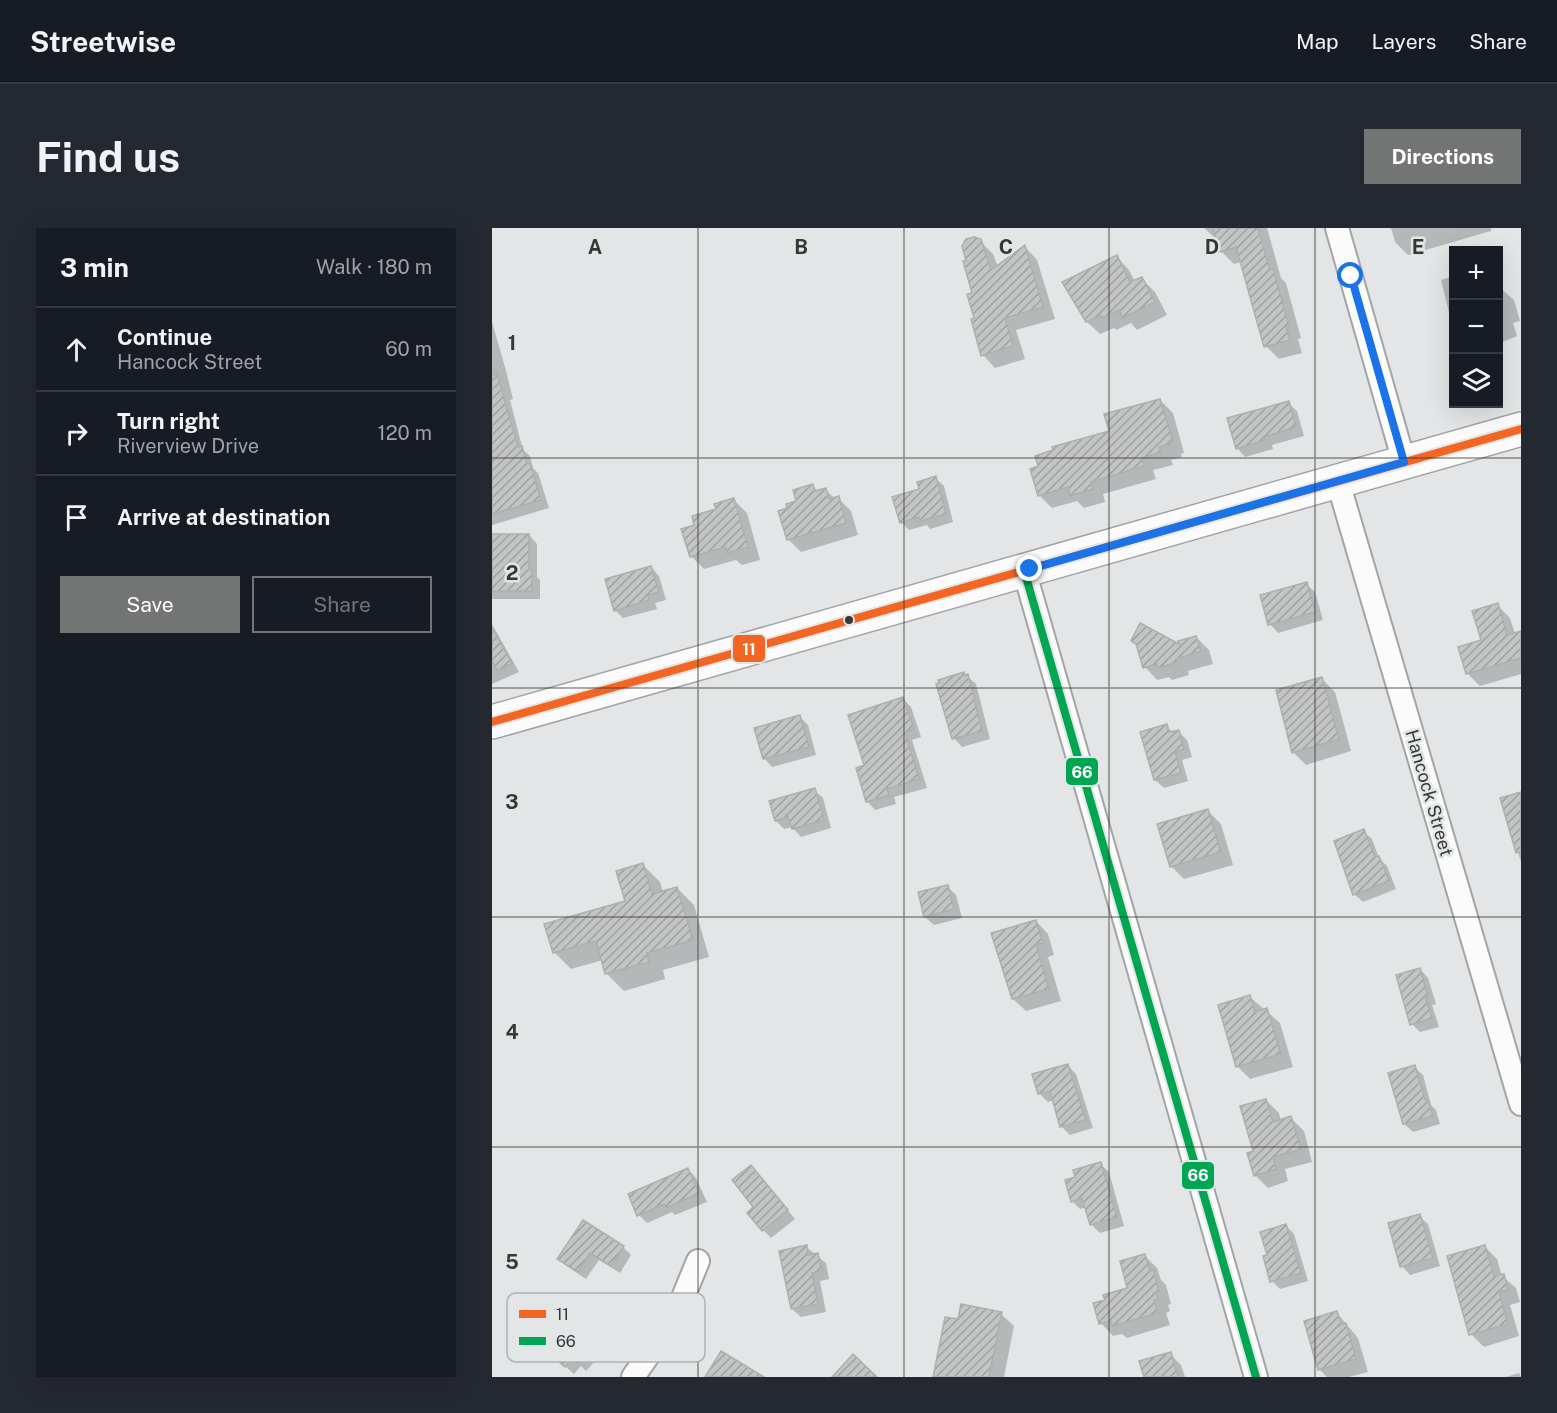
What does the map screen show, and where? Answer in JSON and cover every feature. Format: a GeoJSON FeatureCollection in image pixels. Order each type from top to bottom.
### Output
{"type":"FeatureCollection","features":[{"type":"Feature","properties":{"kind":"street"},"geometry":{"type":"LineString","coordinates":[[1337,228],[1404,462]]}},
{"type":"Feature","properties":{"kind":"street"},"geometry":{"type":"LineString","coordinates":[[492,722],[1521,429]]}},
{"type":"Feature","properties":{"kind":"street","name":"Hancock Street"},"geometry":{"type":"LineString","coordinates":[[1338,482],[1521,1104]]}},
{"type":"Feature","properties":{"kind":"street"},"geometry":{"type":"LineString","coordinates":[[1024,570],[1256,1377]]}},
{"type":"Feature","properties":{"kind":"street"},"geometry":{"type":"LineString","coordinates":[[685,1293],[698,1261]]}},
{"type":"Feature","properties":{"kind":"street"},"geometry":{"type":"LineString","coordinates":[[633,1377],[644,1362]]}},
{"type":"Feature","properties":{"kind":"building"},"geometry":{"type":"Polygon","coordinates":[[[1213,228],[1258,228],[1270,270],[1273,269],[1289,326],[1286,327],[1290,340],[1264,347],[1236,247],[1220,252],[1213,228]]]}},
{"type":"Feature","properties":{"kind":"building"},"geometry":{"type":"Polygon","coordinates":[[[974,237],[981,239],[991,270],[1025,245],[1043,307],[1005,318],[1013,346],[981,356],[971,319],[974,318],[967,294],[972,293],[963,261],[966,261],[962,246],[966,239],[974,237]]]}},
{"type":"Feature","properties":{"kind":"building"},"geometry":{"type":"Polygon","coordinates":[[[1117,255],[1130,282],[1142,277],[1155,302],[1123,318],[1119,310],[1086,322],[1062,282],[1117,255]]]}},
{"type":"Feature","properties":{"kind":"building"},"geometry":{"type":"Polygon","coordinates":[[[497,374],[518,447],[522,446],[527,464],[530,463],[541,500],[492,514],[492,375],[497,374]]]}},
{"type":"Feature","properties":{"kind":"building"},"geometry":{"type":"Polygon","coordinates":[[[1160,399],[1173,441],[1159,447],[1161,452],[1142,458],[1144,466],[1091,482],[1093,489],[1070,496],[1068,487],[1038,496],[1030,469],[1038,466],[1035,456],[1053,450],[1052,447],[1109,431],[1104,414],[1160,399]]]}},
{"type":"Feature","properties":{"kind":"building"},"geometry":{"type":"Polygon","coordinates":[[[1289,401],[1296,427],[1236,449],[1227,418],[1289,401]]]}},
{"type":"Feature","properties":{"kind":"building"},"geometry":{"type":"Polygon","coordinates":[[[936,476],[946,514],[921,521],[919,517],[900,523],[892,497],[919,489],[917,482],[936,476]]]}},
{"type":"Feature","properties":{"kind":"building"},"geometry":{"type":"Polygon","coordinates":[[[813,484],[815,491],[826,488],[829,499],[839,496],[846,523],[787,540],[778,511],[787,508],[786,504],[796,501],[793,490],[813,484]]]}},
{"type":"Feature","properties":{"kind":"building"},"geometry":{"type":"Polygon","coordinates":[[[734,498],[748,547],[727,553],[726,547],[690,557],[681,529],[694,525],[692,516],[716,509],[714,504],[734,498]]]}},
{"type":"Feature","properties":{"kind":"building"},"geometry":{"type":"Polygon","coordinates":[[[492,534],[529,534],[529,570],[532,570],[532,591],[492,591],[492,534]]]}},
{"type":"Feature","properties":{"kind":"building"},"geometry":{"type":"Polygon","coordinates":[[[651,566],[659,592],[648,595],[649,600],[614,611],[605,579],[651,566]]]}},
{"type":"Feature","properties":{"kind":"building"},"geometry":{"type":"Polygon","coordinates":[[[1307,582],[1315,612],[1268,625],[1260,595],[1307,582]]]}},
{"type":"Feature","properties":{"kind":"building"},"geometry":{"type":"Polygon","coordinates":[[[1498,603],[1507,635],[1521,631],[1521,658],[1466,674],[1458,647],[1481,640],[1472,611],[1498,603]]]}},
{"type":"Feature","properties":{"kind":"building"},"geometry":{"type":"Polygon","coordinates":[[[1140,623],[1179,644],[1178,641],[1196,636],[1201,651],[1158,668],[1157,664],[1143,668],[1136,644],[1131,641],[1140,623]]]}},
{"type":"Feature","properties":{"kind":"building"},"geometry":{"type":"Polygon","coordinates":[[[492,628],[512,663],[498,671],[492,661],[492,628]]]}},
{"type":"Feature","properties":{"kind":"building"},"geometry":{"type":"Polygon","coordinates":[[[964,672],[965,675],[968,674],[982,731],[952,739],[936,684],[939,683],[938,680],[964,672]]]}},
{"type":"Feature","properties":{"kind":"building"},"geometry":{"type":"Polygon","coordinates":[[[1322,677],[1339,739],[1292,753],[1276,690],[1322,677]]]}},
{"type":"Feature","properties":{"kind":"building"},"geometry":{"type":"Polygon","coordinates":[[[903,697],[914,729],[905,732],[919,779],[887,789],[889,795],[866,802],[856,768],[864,765],[848,715],[903,697]]]}},
{"type":"Feature","properties":{"kind":"building"},"geometry":{"type":"Polygon","coordinates":[[[800,715],[809,747],[763,759],[754,728],[800,715]]]}},
{"type":"Feature","properties":{"kind":"building"},"geometry":{"type":"Polygon","coordinates":[[[1167,724],[1169,732],[1179,730],[1184,749],[1175,752],[1181,773],[1154,780],[1140,732],[1167,724]]]}},
{"type":"Feature","properties":{"kind":"building"},"geometry":{"type":"Polygon","coordinates":[[[815,788],[824,820],[792,829],[788,817],[775,821],[769,801],[815,788]]]}},
{"type":"Feature","properties":{"kind":"building"},"geometry":{"type":"Polygon","coordinates":[[[1521,792],[1521,852],[1516,853],[1500,798],[1521,792]]]}},
{"type":"Feature","properties":{"kind":"building"},"geometry":{"type":"Polygon","coordinates":[[[1208,809],[1221,852],[1170,867],[1157,824],[1208,809]]]}},
{"type":"Feature","properties":{"kind":"building"},"geometry":{"type":"Polygon","coordinates":[[[1364,829],[1375,857],[1379,856],[1389,881],[1353,895],[1334,841],[1364,829]]]}},
{"type":"Feature","properties":{"kind":"building"},"geometry":{"type":"Polygon","coordinates":[[[643,863],[652,894],[677,887],[693,940],[647,953],[649,962],[605,974],[596,941],[553,953],[544,924],[625,901],[616,871],[643,863]]]}},
{"type":"Feature","properties":{"kind":"building"},"geometry":{"type":"Polygon","coordinates":[[[948,885],[954,909],[924,917],[918,892],[948,885]]]}},
{"type":"Feature","properties":{"kind":"building"},"geometry":{"type":"Polygon","coordinates":[[[1036,920],[1043,943],[1036,944],[1049,989],[1012,999],[991,933],[1036,920]]]}},
{"type":"Feature","properties":{"kind":"building"},"geometry":{"type":"Polygon","coordinates":[[[1420,968],[1428,996],[1425,997],[1432,1018],[1410,1025],[1396,975],[1420,968]]]}},
{"type":"Feature","properties":{"kind":"building"},"geometry":{"type":"Polygon","coordinates":[[[1250,995],[1255,1012],[1267,1008],[1281,1054],[1236,1067],[1218,1005],[1250,995]]]}},
{"type":"Feature","properties":{"kind":"building"},"geometry":{"type":"Polygon","coordinates":[[[1068,1064],[1086,1120],[1060,1127],[1050,1091],[1038,1094],[1032,1074],[1068,1064]]]}},
{"type":"Feature","properties":{"kind":"building"},"geometry":{"type":"Polygon","coordinates":[[[1415,1065],[1425,1100],[1428,1100],[1433,1116],[1403,1124],[1388,1073],[1415,1065]]]}},
{"type":"Feature","properties":{"kind":"building"},"geometry":{"type":"Polygon","coordinates":[[[1266,1099],[1273,1122],[1291,1116],[1301,1149],[1273,1157],[1276,1169],[1254,1176],[1247,1153],[1253,1151],[1240,1106],[1266,1099]]]}},
{"type":"Feature","properties":{"kind":"building"},"geometry":{"type":"Polygon","coordinates":[[[1101,1162],[1117,1217],[1090,1225],[1082,1198],[1071,1202],[1065,1180],[1075,1177],[1073,1170],[1101,1162]]]}},
{"type":"Feature","properties":{"kind":"building"},"geometry":{"type":"Polygon","coordinates":[[[751,1165],[788,1210],[762,1231],[747,1213],[753,1207],[732,1180],[751,1165]]]}},
{"type":"Feature","properties":{"kind":"building"},"geometry":{"type":"Polygon","coordinates":[[[688,1168],[699,1193],[666,1208],[664,1204],[637,1216],[628,1194],[688,1168]]]}},
{"type":"Feature","properties":{"kind":"building"},"geometry":{"type":"Polygon","coordinates":[[[1420,1214],[1433,1258],[1400,1267],[1388,1223],[1420,1214]]]}},
{"type":"Feature","properties":{"kind":"building"},"geometry":{"type":"Polygon","coordinates":[[[583,1220],[624,1246],[611,1266],[590,1253],[578,1272],[557,1259],[583,1220]]]}},
{"type":"Feature","properties":{"kind":"building"},"geometry":{"type":"Polygon","coordinates":[[[1286,1224],[1301,1273],[1270,1282],[1263,1256],[1267,1255],[1260,1232],[1286,1224]]]}},
{"type":"Feature","properties":{"kind":"building"},"geometry":{"type":"Polygon","coordinates":[[[807,1245],[808,1255],[818,1253],[822,1271],[812,1273],[818,1304],[791,1309],[779,1251],[807,1245]]]}},
{"type":"Feature","properties":{"kind":"building"},"geometry":{"type":"Polygon","coordinates":[[[1485,1245],[1494,1276],[1504,1274],[1508,1290],[1499,1292],[1508,1324],[1469,1335],[1447,1256],[1485,1245]]]}},
{"type":"Feature","properties":{"kind":"building"},"geometry":{"type":"Polygon","coordinates":[[[1145,1254],[1150,1271],[1153,1270],[1159,1291],[1156,1292],[1158,1299],[1154,1300],[1158,1313],[1112,1326],[1111,1321],[1099,1324],[1093,1303],[1105,1300],[1103,1295],[1127,1288],[1120,1261],[1145,1254]]]}},
{"type":"Feature","properties":{"kind":"building"},"geometry":{"type":"Polygon","coordinates":[[[961,1304],[1002,1312],[989,1377],[933,1377],[945,1317],[958,1319],[961,1304]]]}},
{"type":"Feature","properties":{"kind":"building"},"geometry":{"type":"Polygon","coordinates":[[[1337,1311],[1341,1325],[1346,1323],[1356,1359],[1318,1370],[1304,1321],[1337,1311]]]}},
{"type":"Feature","properties":{"kind":"building"},"geometry":{"type":"Polygon","coordinates":[[[721,1351],[764,1377],[705,1377],[721,1351]]]}},
{"type":"Feature","properties":{"kind":"building"},"geometry":{"type":"Polygon","coordinates":[[[1171,1352],[1178,1377],[1144,1377],[1139,1361],[1171,1352]]]}},
{"type":"Feature","properties":{"kind":"building"},"geometry":{"type":"Polygon","coordinates":[[[853,1354],[877,1377],[832,1377],[853,1354]]]}},
{"type":"Feature","properties":{"kind":"building"},"geometry":{"type":"Polygon","coordinates":[[[559,1362],[569,1362],[565,1367],[559,1362]]]}},
{"type":"Feature","properties":{"kind":"transit line","name":"11"},"geometry":{"type":"LineString","coordinates":[[492,722],[1521,429]]}},
{"type":"Feature","properties":{"kind":"transit line","name":"66"},"geometry":{"type":"LineString","coordinates":[[1024,570],[1256,1377]]}},
{"type":"Feature","properties":{"kind":"route"},"geometry":{"type":"LineString","coordinates":[[1030,569],[1404,462],[1351,276]]}}]}
